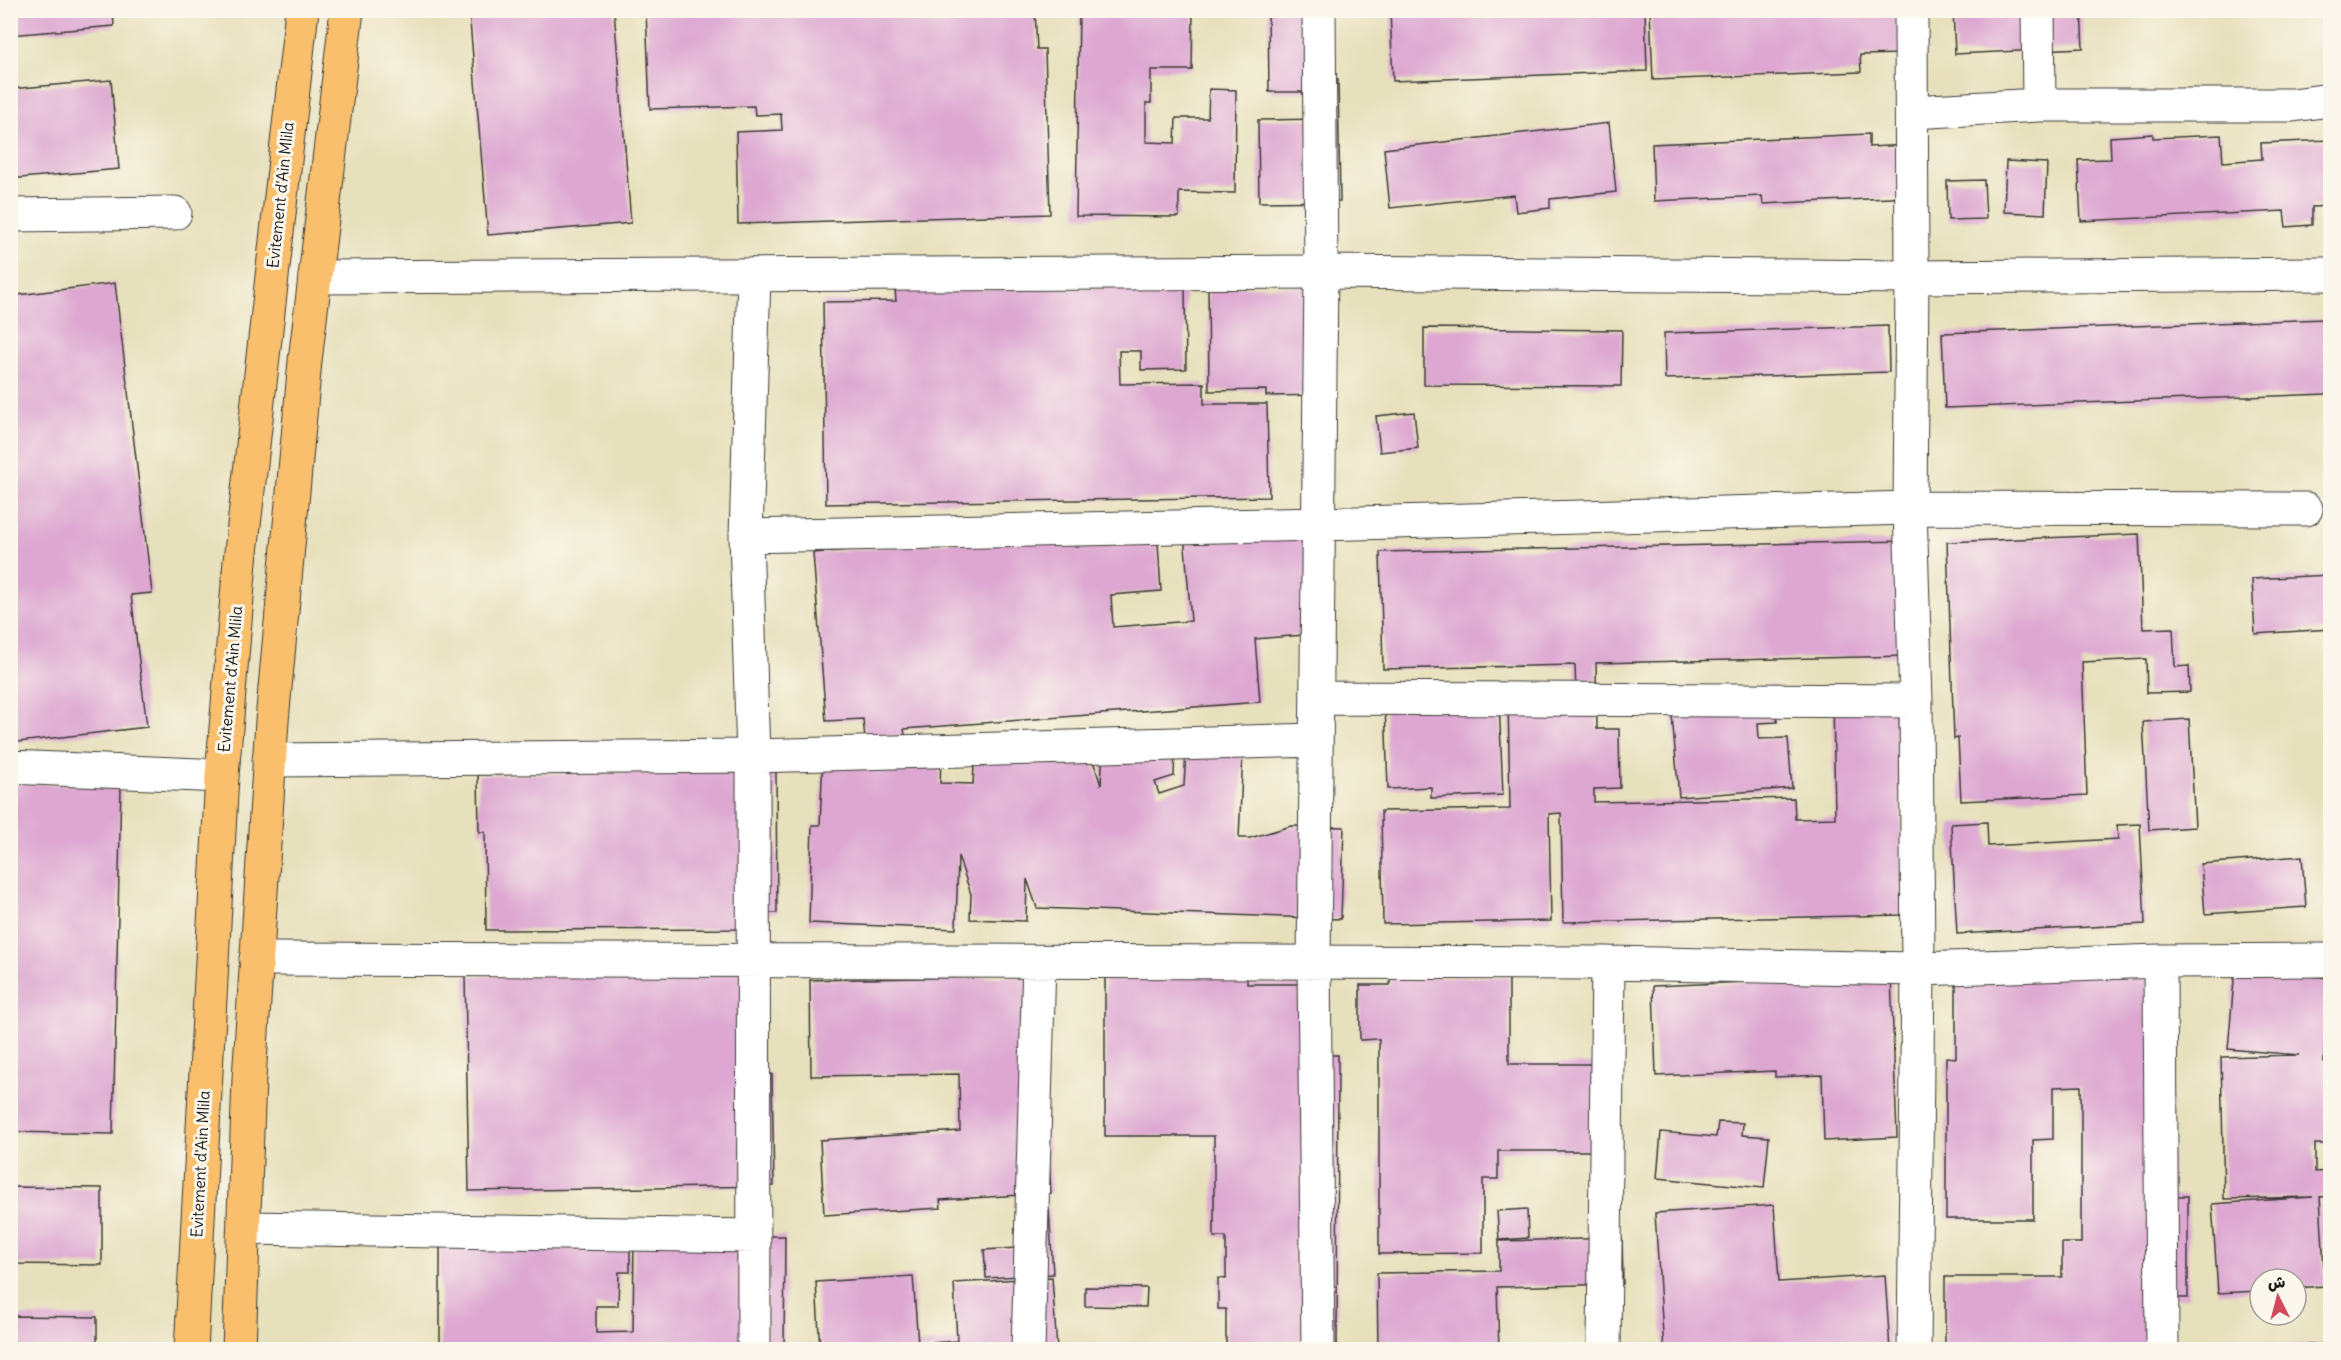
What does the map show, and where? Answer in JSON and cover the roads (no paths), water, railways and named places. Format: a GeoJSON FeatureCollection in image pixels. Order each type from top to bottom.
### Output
{"type":"FeatureCollection","features":[{"type":"Feature","properties":{"kind":"highway","name":"Evitement d'Ain Mlila"},"geometry":{"type":"LineString","coordinates":[[191,1350],[222,776],[240,561],[302,10]]}},
{"type":"Feature","properties":{"kind":"highway"},"geometry":{"type":"LineString","coordinates":[[239,1350],[249,1079],[269,760],[305,361],[347,10]]}},
{"type":"Feature","properties":{"kind":"street"},"geometry":{"type":"LineString","coordinates":[[1318,1350],[1314,964],[1321,272],[1319,10]]}},
{"type":"Feature","properties":{"kind":"street"},"geometry":{"type":"LineString","coordinates":[[1911,10],[1910,508],[1916,701],[1918,969],[1914,1350]]}},
{"type":"Feature","properties":{"kind":"street"},"geometry":{"type":"LineString","coordinates":[[2038,10],[2039,105]]}},
{"type":"Feature","properties":{"kind":"street"},"geometry":{"type":"LineString","coordinates":[[1912,112],[2039,105],[2293,105],[2331,100]]}},
{"type":"Feature","properties":{"kind":"street"},"geometry":{"type":"LineString","coordinates":[[10,215],[175,213]]}},
{"type":"Feature","properties":{"kind":"street"},"geometry":{"type":"LineString","coordinates":[[315,277],[1321,272],[1912,277],[2331,274]]}},
{"type":"Feature","properties":{"kind":"street"},"geometry":{"type":"LineString","coordinates":[[754,275],[747,536],[753,756],[754,1350]]}},
{"type":"Feature","properties":{"kind":"street"},"geometry":{"type":"LineString","coordinates":[[747,536],[1910,508],[2306,509]]}},
{"type":"Feature","properties":{"kind":"street"},"geometry":{"type":"LineString","coordinates":[[1317,698],[1916,701]]}},
{"type":"Feature","properties":{"kind":"street"},"geometry":{"type":"LineString","coordinates":[[269,760],[753,756],[1316,740]]}},
{"type":"Feature","properties":{"kind":"street"},"geometry":{"type":"LineString","coordinates":[[10,766],[222,776]]}},
{"type":"Feature","properties":{"kind":"street"},"geometry":{"type":"LineString","coordinates":[[256,959],[1314,964],[1608,963],[1918,969],[2160,961],[2331,960]]}},
{"type":"Feature","properties":{"kind":"street"},"geometry":{"type":"LineString","coordinates":[[2160,961],[2162,1350]]}},
{"type":"Feature","properties":{"kind":"street"},"geometry":{"type":"LineString","coordinates":[[1028,1350],[1039,962]]}},
{"type":"Feature","properties":{"kind":"street"},"geometry":{"type":"LineString","coordinates":[[1604,1350],[1608,963]]}},
{"type":"Feature","properties":{"kind":"street"},"geometry":{"type":"LineString","coordinates":[[243,1228],[753,1236]]}}]}
